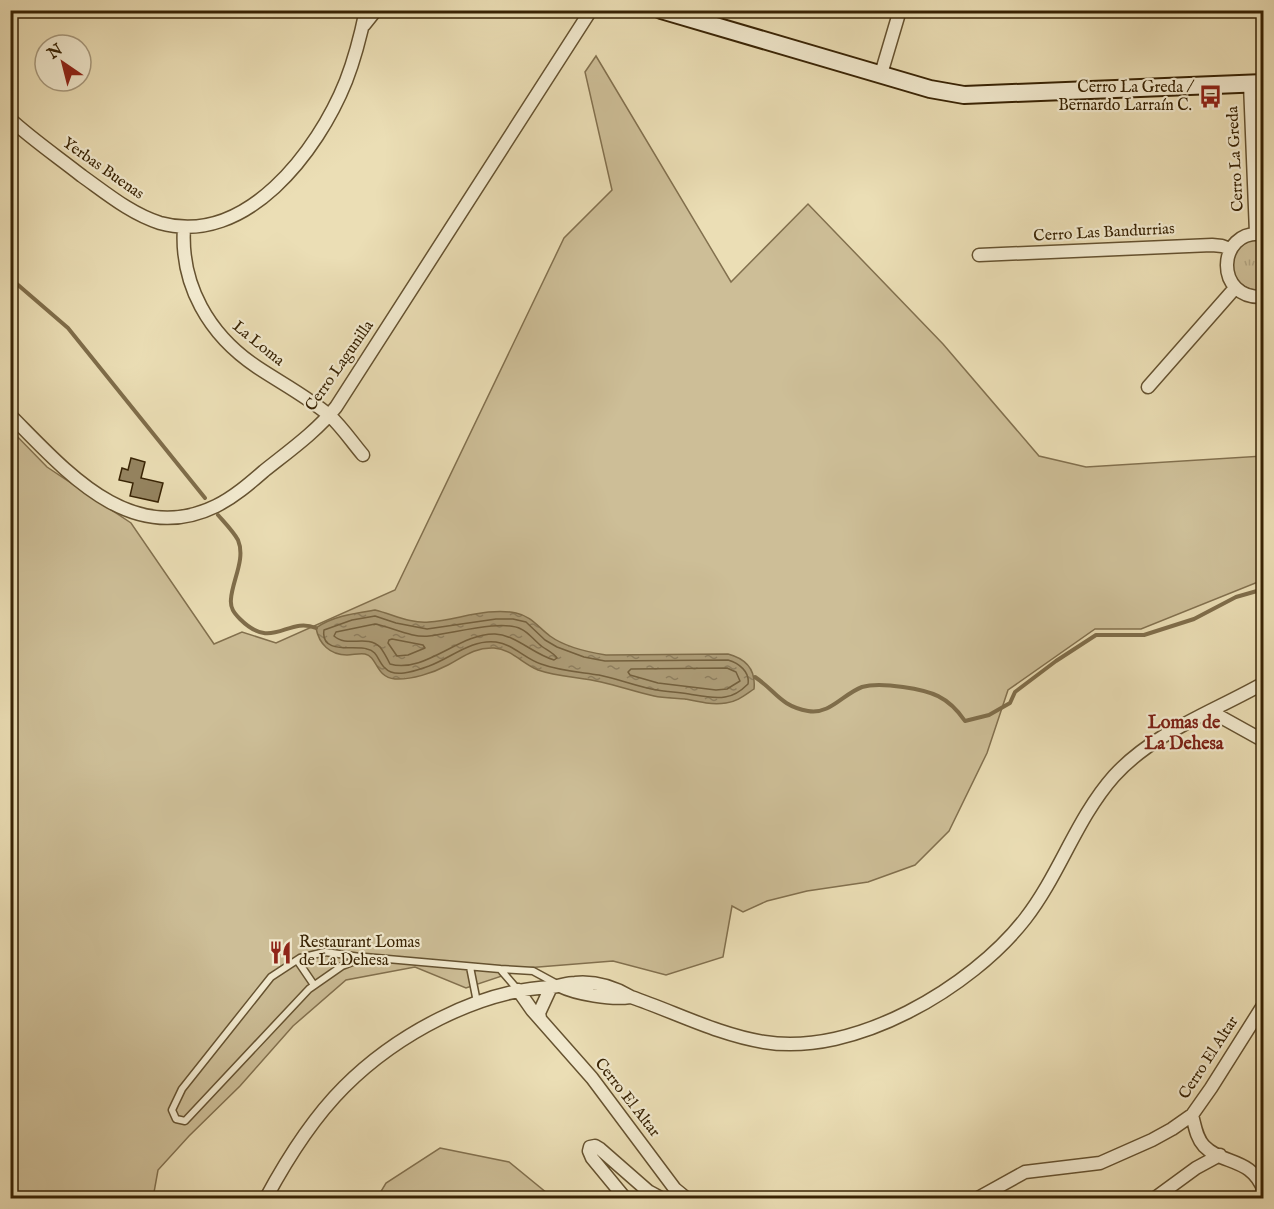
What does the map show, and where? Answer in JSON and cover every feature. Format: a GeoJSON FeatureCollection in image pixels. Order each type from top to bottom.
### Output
{"type":"FeatureCollection","features":[{"type":"Feature","properties":{"kind":"main road"},"geometry":{"type":"LineString","coordinates":[[661,10],[947,93],[977,96],[1256,83]]}},
{"type":"Feature","properties":{"kind":"street","name":"Yerbas Buenas"},"geometry":{"type":"LineString","coordinates":[[10,119],[38,143],[132,211],[160,223],[184,227],[212,224],[244,211],[269,193],[311,144],[347,79],[364,25],[366,10]]}},
{"type":"Feature","properties":{"kind":"street","name":"Yerbas Buenas"},"geometry":{"type":"LineString","coordinates":[[364,25],[376,10]]}},
{"type":"Feature","properties":{"kind":"street","name":"Cerro Lagunilla"},"geometry":{"type":"LineString","coordinates":[[10,415],[64,468],[105,500],[136,514],[170,518],[194,514],[226,500],[277,461],[329,416],[591,10]]}},
{"type":"Feature","properties":{"kind":"street"},"geometry":{"type":"LineString","coordinates":[[881,74],[900,10]]}},
{"type":"Feature","properties":{"kind":"street","name":"Cerro La Greda"},"geometry":{"type":"LineString","coordinates":[[1256,83],[1260,234]]}},
{"type":"Feature","properties":{"kind":"street","name":"La Loma"},"geometry":{"type":"LineString","coordinates":[[184,227],[184,252],[188,277],[200,305],[218,333],[245,359],[329,416],[363,454]]}},
{"type":"Feature","properties":{"kind":"street"},"geometry":{"type":"LineString","coordinates":[[1260,234],[1243,237],[1230,249],[1226,270],[1235,288],[1254,298],[1263,297]]}},
{"type":"Feature","properties":{"kind":"street","name":"Cerro Las Bandurrias"},"geometry":{"type":"LineString","coordinates":[[979,255],[1212,245],[1230,249]]}},
{"type":"Feature","properties":{"kind":"street"},"geometry":{"type":"LineString","coordinates":[[1148,387],[1235,288]]}},
{"type":"Feature","properties":{"kind":"street"},"geometry":{"type":"LineString","coordinates":[[266,1198],[314,1122],[367,1066],[434,1022],[477,1002],[518,990],[576,983],[598,984],[616,988],[631,997],[745,1039],[767,1043],[797,1044],[834,1040],[857,1035],[887,1022],[949,987],[1000,946],[1025,918],[1043,892],[1091,806],[1133,758],[1157,740],[1263,683]]}},
{"type":"Feature","properties":{"kind":"street"},"geometry":{"type":"LineString","coordinates":[[1210,711],[1263,741]]}},
{"type":"Feature","properties":{"kind":"street"},"geometry":{"type":"LineString","coordinates":[[540,1018],[539,1013],[555,986]]}},
{"type":"Feature","properties":{"kind":"street","name":"Cerro El Altar"},"geometry":{"type":"LineString","coordinates":[[518,990],[532,1010],[592,1078],[675,1189],[686,1198]]}},
{"type":"Feature","properties":{"kind":"street","name":"Cerro El Altar"},"geometry":{"type":"LineString","coordinates":[[978,1198],[1025,1172],[1100,1163],[1152,1140],[1192,1115],[1263,1004]]}},
{"type":"Feature","properties":{"kind":"street"},"geometry":{"type":"LineString","coordinates":[[1192,1115],[1197,1136],[1206,1148],[1246,1167],[1261,1182],[1263,1191]]}},
{"type":"Feature","properties":{"kind":"street"},"geometry":{"type":"LineString","coordinates":[[625,1198],[592,1158],[590,1148],[594,1146],[600,1149],[648,1191],[661,1198]]}},
{"type":"Feature","properties":{"kind":"street"},"geometry":{"type":"LineString","coordinates":[[1155,1198],[1196,1168],[1220,1155]]}},
{"type":"Feature","properties":{"kind":"lane"},"geometry":{"type":"LineString","coordinates":[[367,958],[342,966],[314,985],[185,1121],[176,1119],[171,1110],[182,1089],[271,977],[297,960],[325,952],[367,958],[533,971],[555,986]]}},
{"type":"Feature","properties":{"kind":"lane"},"geometry":{"type":"LineString","coordinates":[[297,960],[314,985]]}},
{"type":"Feature","properties":{"kind":"lane"},"geometry":{"type":"LineString","coordinates":[[470,967],[477,1002]]}},
{"type":"Feature","properties":{"kind":"lane"},"geometry":{"type":"LineString","coordinates":[[500,969],[518,990]]}},
{"type":"Feature","properties":{"kind":"green space"},"geometry":{"type":"Polygon","coordinates":[[[596,56],[731,282],[808,204],[943,344],[1039,456],[1086,467],[1263,456],[1263,580],[1141,629],[1095,629],[1008,690],[987,753],[949,831],[915,865],[868,882],[807,891],[767,901],[743,912],[732,906],[723,957],[666,975],[613,961],[526,968],[466,988],[415,967],[346,980],[293,1026],[240,1086],[158,1170],[153,1198],[11,1198],[11,430],[47,467],[131,523],[214,644],[242,632],[276,643],[395,590],[564,238],[612,190],[585,72],[596,56]]]}},
{"type":"Feature","properties":{"kind":"green space"},"geometry":{"type":"Polygon","coordinates":[[[1254,239],[1263,240],[1262,290],[1250,289],[1241,284],[1232,269],[1236,252],[1243,244],[1254,239]]]}},
{"type":"Feature","properties":{"kind":"green space"},"geometry":{"type":"Polygon","coordinates":[[[440,1148],[509,1162],[553,1198],[377,1198],[386,1183],[440,1148]]]}},
{"type":"Feature","properties":{"kind":"water"},"geometry":{"type":"Polygon","coordinates":[[[375,610],[422,622],[440,621],[472,614],[516,613],[530,619],[562,643],[584,651],[606,655],[728,654],[749,666],[752,671],[754,689],[737,700],[721,704],[658,697],[601,682],[538,670],[506,651],[494,648],[475,651],[429,673],[395,679],[384,675],[372,659],[365,654],[347,655],[331,651],[326,648],[317,634],[316,628],[329,621],[375,610]]]}},
{"type":"Feature","properties":{"kind":"building"},"geometry":{"type":"Polygon","coordinates":[[[131,458],[145,462],[141,478],[163,483],[158,502],[130,496],[133,483],[119,480],[122,468],[128,470],[131,458]]]}},
{"type":"Feature","properties":{"kind":"waterway"},"geometry":{"type":"LineString","coordinates":[[10,278],[68,328],[205,498]]}},
{"type":"Feature","properties":{"kind":"waterway"},"geometry":{"type":"LineString","coordinates":[[218,515],[236,537],[240,547],[240,562],[231,599],[236,615],[262,633],[297,626],[316,628]]}},
{"type":"Feature","properties":{"kind":"waterway"},"geometry":{"type":"LineString","coordinates":[[755,677],[784,702],[808,711],[830,707],[862,687],[888,685],[922,690],[938,696],[952,706],[965,721],[989,715],[1010,703],[1015,692],[1096,635],[1144,635],[1194,619],[1236,597],[1264,589]]}},
{"type":"Feature","properties":{"kind":"place","name":"Cerro La Greda / Bernardo Larraín C."},"geometry":{"type":"Point","coordinates":[1210,97]}},
{"type":"Feature","properties":{"kind":"place","name":"Restaurant Lomas de La Dehesa"},"geometry":{"type":"Point","coordinates":[281,952]}},
{"type":"Feature","properties":{"kind":"district","name":"Lomas de La Dehesa"},"geometry":{"type":"Point","coordinates":[1184,733]}}]}
